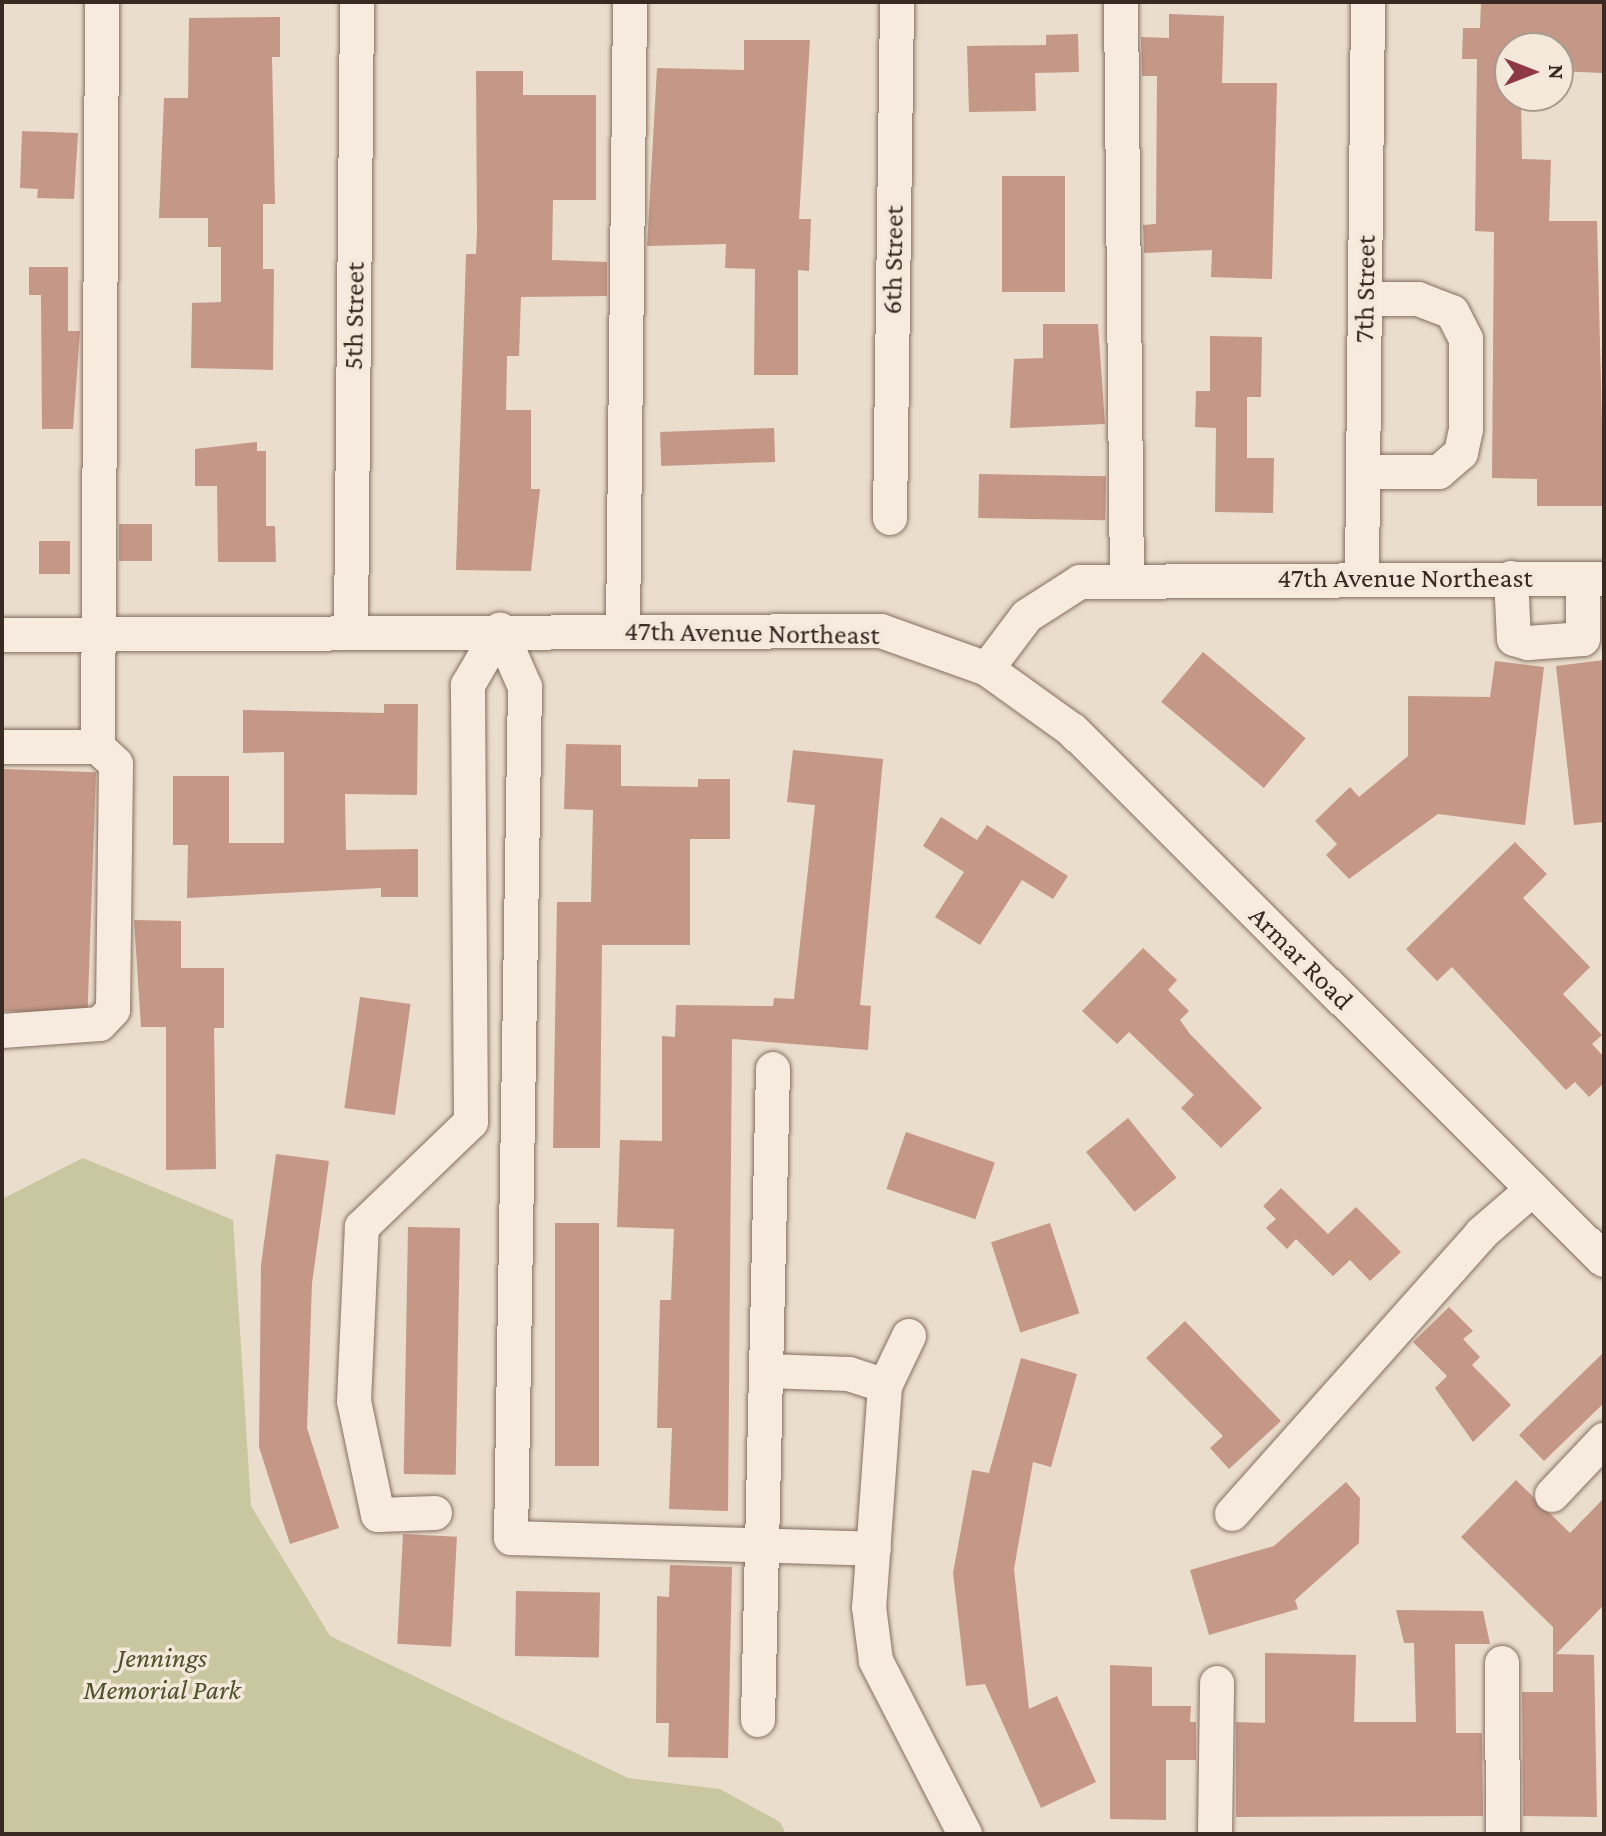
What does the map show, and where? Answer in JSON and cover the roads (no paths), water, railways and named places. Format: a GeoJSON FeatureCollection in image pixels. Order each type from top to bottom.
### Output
{"type":"FeatureCollection","features":[{"type":"Feature","properties":{"kind":"street"},"geometry":{"type":"LineString","coordinates":[[98,747],[102,2]]}},
{"type":"Feature","properties":{"kind":"street","name":"5th Street"},"geometry":{"type":"LineString","coordinates":[[351,629],[357,2]]}},
{"type":"Feature","properties":{"kind":"street"},"geometry":{"type":"LineString","coordinates":[[623,630],[630,2]]}},
{"type":"Feature","properties":{"kind":"street","name":"6th Street"},"geometry":{"type":"LineString","coordinates":[[890,518],[897,2]]}},
{"type":"Feature","properties":{"kind":"street"},"geometry":{"type":"LineString","coordinates":[[1121,2],[1127,580]]}},
{"type":"Feature","properties":{"kind":"street","name":"7th Street"},"geometry":{"type":"LineString","coordinates":[[1362,576],[1368,2]]}},
{"type":"Feature","properties":{"kind":"street"},"geometry":{"type":"LineString","coordinates":[[1363,472],[1439,472],[1461,453],[1466,429],[1466,339],[1452,312],[1418,299],[1365,299]]}},
{"type":"Feature","properties":{"kind":"street","name":"47th Avenue Northeast"},"geometry":{"type":"LineString","coordinates":[[2,635],[351,629],[881,631],[987,669],[1027,616],[1080,582],[1362,576],[1594,579]]}},
{"type":"Feature","properties":{"kind":"street"},"geometry":{"type":"LineString","coordinates":[[1511,578],[1514,639],[1528,643],[1583,639],[1594,579]]}},
{"type":"Feature","properties":{"kind":"street"},"geometry":{"type":"LineString","coordinates":[[435,1513],[378,1515],[354,1401],[362,1227],[471,1122],[468,685],[500,630]]}},
{"type":"Feature","properties":{"kind":"street"},"geometry":{"type":"LineString","coordinates":[[500,630],[525,687],[511,1538],[874,1549]]}},
{"type":"Feature","properties":{"kind":"street","name":"Armar Road"},"geometry":{"type":"LineString","coordinates":[[987,669],[1072,730],[1604,1260]]}},
{"type":"Feature","properties":{"kind":"street"},"geometry":{"type":"LineString","coordinates":[[2,747],[98,747],[116,764],[113,1010],[100,1024],[2,1031]]}},
{"type":"Feature","properties":{"kind":"street"},"geometry":{"type":"LineString","coordinates":[[758,1720],[773,1069]]}},
{"type":"Feature","properties":{"kind":"street"},"geometry":{"type":"LineString","coordinates":[[1232,1514],[1482,1233],[1533,1189]]}},
{"type":"Feature","properties":{"kind":"street"},"geometry":{"type":"LineString","coordinates":[[909,1336],[885,1386],[874,1549],[876,1661],[965,1834]]}},
{"type":"Feature","properties":{"kind":"street"},"geometry":{"type":"LineString","coordinates":[[767,1371],[849,1374],[885,1386]]}},
{"type":"Feature","properties":{"kind":"street"},"geometry":{"type":"LineString","coordinates":[[1552,1495],[1604,1440]]}},
{"type":"Feature","properties":{"kind":"street"},"geometry":{"type":"LineString","coordinates":[[1502,1663],[1503,1834]]}},
{"type":"Feature","properties":{"kind":"street"},"geometry":{"type":"LineString","coordinates":[[1215,1834],[1217,1683]]}},
{"type":"Feature","properties":{"kind":"park label","name":"Jennings Memorial Park"},"geometry":{"type":"Point","coordinates":[162,1674]}}]}
